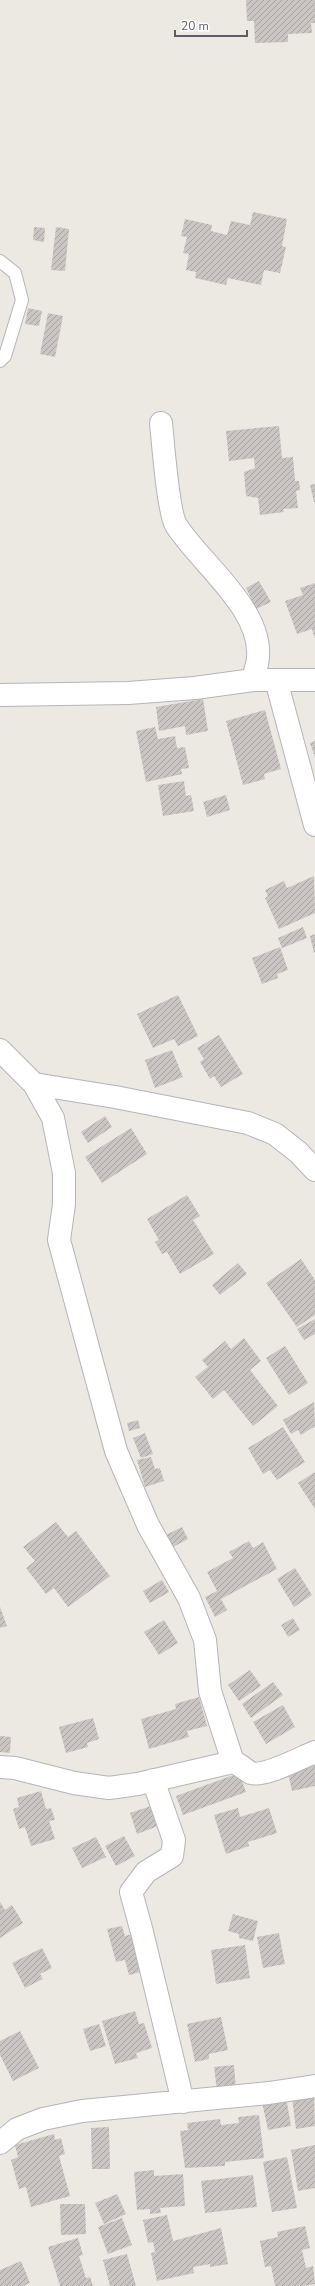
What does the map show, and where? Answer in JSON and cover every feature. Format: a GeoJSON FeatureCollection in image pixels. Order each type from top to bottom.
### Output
{"type":"FeatureCollection","features":[{"type":"Feature","properties":{"kind":"street"},"geometry":{"type":"LineString","coordinates":[[161,423],[176,524],[230,590],[245,613],[256,637],[258,656],[253,680]]}},
{"type":"Feature","properties":{"kind":"street"},"geometry":{"type":"LineString","coordinates":[[0,695],[128,693],[195,688],[253,680],[315,680]]}},
{"type":"Feature","properties":{"kind":"street"},"geometry":{"type":"LineString","coordinates":[[276,680],[315,826]]}},
{"type":"Feature","properties":{"kind":"street"},"geometry":{"type":"LineString","coordinates":[[0,1050],[34,1084],[53,1118],[64,1173],[64,1204],[59,1240],[116,1451],[148,1525],[189,1598],[200,1626],[205,1640],[210,1691],[233,1762]]}},
{"type":"Feature","properties":{"kind":"street"},"geometry":{"type":"LineString","coordinates":[[34,1084],[115,1097],[248,1123],[275,1134],[298,1152],[315,1170]]}},
{"type":"Feature","properties":{"kind":"street"},"geometry":{"type":"LineString","coordinates":[[0,1767],[15,1768],[74,1783],[110,1788],[233,1762],[242,1765],[249,1772],[259,1774],[315,1752]]}},
{"type":"Feature","properties":{"kind":"street"},"geometry":{"type":"LineString","coordinates":[[153,1780],[174,1840],[172,1856],[146,1872],[131,1892],[183,2102]]}},
{"type":"Feature","properties":{"kind":"street"},"geometry":{"type":"LineString","coordinates":[[0,2143],[17,2129],[43,2119],[82,2111],[183,2102],[315,2086]]}},
{"type":"Feature","properties":{"kind":"lane"},"geometry":{"type":"LineString","coordinates":[[0,262],[15,273],[22,300],[5,356],[0,361]]}},
{"type":"Feature","properties":{"kind":"building"},"geometry":{"type":"Polygon","coordinates":[[[246,0],[315,0],[315,23],[311,23],[312,33],[288,34],[288,42],[255,43],[254,21],[247,21],[246,0]]]}},
{"type":"Feature","properties":{"kind":"building"},"geometry":{"type":"Polygon","coordinates":[[[253,212],[287,219],[282,246],[286,247],[280,273],[264,270],[261,285],[228,278],[226,285],[195,278],[196,272],[186,270],[189,254],[183,253],[187,237],[181,236],[185,219],[212,225],[211,231],[227,235],[231,221],[250,225],[253,212]]]}},
{"type":"Feature","properties":{"kind":"building"},"geometry":{"type":"Polygon","coordinates":[[[34,227],[45,228],[44,242],[33,240],[34,227]]]}},
{"type":"Feature","properties":{"kind":"building"},"geometry":{"type":"Polygon","coordinates":[[[56,227],[69,229],[65,271],[51,270],[56,227]]]}},
{"type":"Feature","properties":{"kind":"building"},"geometry":{"type":"Polygon","coordinates":[[[28,308],[42,311],[39,326],[25,324],[28,308]]]}},
{"type":"Feature","properties":{"kind":"building"},"geometry":{"type":"Polygon","coordinates":[[[48,313],[63,316],[55,357],[40,354],[48,313]]]}},
{"type":"Feature","properties":{"kind":"building"},"geometry":{"type":"Polygon","coordinates":[[[279,426],[282,458],[293,457],[295,481],[299,481],[300,490],[296,491],[298,508],[283,509],[284,512],[260,515],[258,498],[246,496],[244,472],[255,468],[254,458],[229,461],[226,431],[279,426]]]}},
{"type":"Feature","properties":{"kind":"building"},"geometry":{"type":"Polygon","coordinates":[[[315,484],[315,502],[314,502],[310,485],[315,484]]]}},
{"type":"Feature","properties":{"kind":"building"},"geometry":{"type":"Polygon","coordinates":[[[259,581],[271,602],[256,609],[246,588],[259,581]]]}},
{"type":"Feature","properties":{"kind":"building"},"geometry":{"type":"Polygon","coordinates":[[[315,583],[315,639],[312,629],[297,634],[285,601],[303,595],[300,588],[315,583]]]}},
{"type":"Feature","properties":{"kind":"building"},"geometry":{"type":"Polygon","coordinates":[[[203,699],[208,731],[186,735],[185,726],[159,731],[156,707],[203,699]]]}},
{"type":"Feature","properties":{"kind":"building"},"geometry":{"type":"Polygon","coordinates":[[[265,710],[281,769],[264,774],[265,779],[243,785],[226,721],[265,710]]]}},
{"type":"Feature","properties":{"kind":"building"},"geometry":{"type":"Polygon","coordinates":[[[155,727],[158,739],[175,736],[177,748],[185,747],[189,768],[181,769],[182,774],[146,782],[136,731],[155,727]]]}},
{"type":"Feature","properties":{"kind":"building"},"geometry":{"type":"Polygon","coordinates":[[[315,741],[315,757],[310,743],[315,741]]]}},
{"type":"Feature","properties":{"kind":"building"},"geometry":{"type":"Polygon","coordinates":[[[184,781],[186,796],[191,795],[194,811],[163,816],[158,785],[184,781]]]}},
{"type":"Feature","properties":{"kind":"building"},"geometry":{"type":"Polygon","coordinates":[[[226,795],[230,810],[207,817],[203,802],[226,795]]]}},
{"type":"Feature","properties":{"kind":"building"},"geometry":{"type":"Polygon","coordinates":[[[314,876],[315,913],[279,929],[265,898],[268,896],[265,890],[284,881],[287,888],[314,876]]]}},
{"type":"Feature","properties":{"kind":"building"},"geometry":{"type":"Polygon","coordinates":[[[303,927],[307,938],[282,948],[278,938],[303,927]]]}},
{"type":"Feature","properties":{"kind":"building"},"geometry":{"type":"Polygon","coordinates":[[[315,934],[315,952],[314,953],[310,936],[315,934]]]}},
{"type":"Feature","properties":{"kind":"building"},"geometry":{"type":"Polygon","coordinates":[[[280,947],[288,970],[277,974],[278,978],[262,984],[252,958],[280,947]]]}},
{"type":"Feature","properties":{"kind":"building"},"geometry":{"type":"Polygon","coordinates":[[[178,995],[198,1036],[178,1046],[174,1039],[153,1048],[137,1014],[178,995]]]}},
{"type":"Feature","properties":{"kind":"building"},"geometry":{"type":"Polygon","coordinates":[[[219,1035],[243,1074],[221,1087],[214,1076],[210,1079],[200,1062],[204,1059],[197,1048],[219,1035]]]}},
{"type":"Feature","properties":{"kind":"building"},"geometry":{"type":"Polygon","coordinates":[[[172,1050],[183,1077],[155,1088],[145,1060],[172,1050]]]}},
{"type":"Feature","properties":{"kind":"building"},"geometry":{"type":"Polygon","coordinates":[[[105,1116],[112,1127],[88,1143],[81,1132],[105,1116]]]}},
{"type":"Feature","properties":{"kind":"building"},"geometry":{"type":"Polygon","coordinates":[[[131,1128],[147,1154],[102,1183],[85,1157],[131,1128]]]}},
{"type":"Feature","properties":{"kind":"building"},"geometry":{"type":"Polygon","coordinates":[[[187,1195],[200,1216],[193,1220],[214,1254],[180,1274],[167,1252],[162,1254],[155,1242],[159,1240],[147,1219],[187,1195]]]}},
{"type":"Feature","properties":{"kind":"building"},"geometry":{"type":"Polygon","coordinates":[[[301,1259],[315,1280],[315,1315],[297,1327],[266,1283],[301,1259]]]}},
{"type":"Feature","properties":{"kind":"building"},"geometry":{"type":"Polygon","coordinates":[[[238,1263],[247,1274],[220,1295],[212,1285],[238,1263]]]}},
{"type":"Feature","properties":{"kind":"building"},"geometry":{"type":"Polygon","coordinates":[[[315,1319],[315,1334],[304,1340],[297,1329],[315,1319]]]}},
{"type":"Feature","properties":{"kind":"building"},"geometry":{"type":"Polygon","coordinates":[[[244,1338],[261,1361],[250,1370],[278,1406],[253,1426],[224,1390],[213,1399],[195,1377],[208,1367],[202,1360],[225,1341],[231,1349],[244,1338]]]}},
{"type":"Feature","properties":{"kind":"building"},"geometry":{"type":"Polygon","coordinates":[[[285,1346],[308,1383],[289,1395],[266,1358],[285,1346]]]}},
{"type":"Feature","properties":{"kind":"building"},"geometry":{"type":"Polygon","coordinates":[[[314,1402],[315,1426],[301,1435],[298,1430],[291,1434],[283,1420],[314,1402]]]}},
{"type":"Feature","properties":{"kind":"building"},"geometry":{"type":"Polygon","coordinates":[[[138,1420],[140,1428],[129,1431],[127,1423],[138,1420]]]}},
{"type":"Feature","properties":{"kind":"building"},"geometry":{"type":"Polygon","coordinates":[[[283,1427],[305,1462],[277,1480],[270,1470],[263,1474],[248,1448],[283,1427]]]}},
{"type":"Feature","properties":{"kind":"building"},"geometry":{"type":"Polygon","coordinates":[[[145,1433],[153,1454],[141,1458],[133,1438],[145,1433]]]}},
{"type":"Feature","properties":{"kind":"building"},"geometry":{"type":"Polygon","coordinates":[[[151,1457],[155,1469],[160,1468],[164,1481],[145,1487],[137,1460],[151,1457]]]}},
{"type":"Feature","properties":{"kind":"building"},"geometry":{"type":"Polygon","coordinates":[[[315,1472],[315,1509],[298,1483],[315,1472]]]}},
{"type":"Feature","properties":{"kind":"building"},"geometry":{"type":"Polygon","coordinates":[[[56,1522],[68,1537],[76,1531],[110,1576],[68,1607],[54,1588],[46,1594],[26,1568],[35,1561],[23,1547],[56,1522]]]}},
{"type":"Feature","properties":{"kind":"building"},"geometry":{"type":"Polygon","coordinates":[[[182,1527],[188,1539],[173,1547],[166,1535],[182,1527]]]}},
{"type":"Feature","properties":{"kind":"building"},"geometry":{"type":"Polygon","coordinates":[[[249,1541],[253,1548],[263,1542],[277,1569],[221,1599],[227,1610],[215,1617],[205,1597],[217,1591],[207,1572],[233,1558],[229,1552],[249,1541]]]}},
{"type":"Feature","properties":{"kind":"building"},"geometry":{"type":"Polygon","coordinates":[[[295,1568],[312,1595],[294,1607],[277,1579],[295,1568]]]}},
{"type":"Feature","properties":{"kind":"building"},"geometry":{"type":"Polygon","coordinates":[[[162,1580],[169,1592],[150,1603],[143,1591],[162,1580]]]}},
{"type":"Feature","properties":{"kind":"building"},"geometry":{"type":"Polygon","coordinates":[[[0,1607],[7,1626],[0,1628],[0,1607]]]}},
{"type":"Feature","properties":{"kind":"building"},"geometry":{"type":"Polygon","coordinates":[[[293,1618],[300,1630],[288,1637],[281,1625],[293,1618]]]}},
{"type":"Feature","properties":{"kind":"building"},"geometry":{"type":"Polygon","coordinates":[[[164,1620],[178,1643],[159,1655],[144,1632],[164,1620]]]}},
{"type":"Feature","properties":{"kind":"building"},"geometry":{"type":"Polygon","coordinates":[[[250,1670],[261,1686],[239,1701],[228,1685],[250,1670]]]}},
{"type":"Feature","properties":{"kind":"building"},"geometry":{"type":"Polygon","coordinates":[[[273,1682],[283,1695],[251,1718],[242,1704],[273,1682]]]}},
{"type":"Feature","properties":{"kind":"building"},"geometry":{"type":"Polygon","coordinates":[[[199,1697],[207,1726],[187,1731],[189,1737],[149,1749],[141,1719],[176,1709],[175,1704],[199,1697]]]}},
{"type":"Feature","properties":{"kind":"building"},"geometry":{"type":"Polygon","coordinates":[[[283,1705],[295,1727],[266,1744],[253,1722],[283,1705]]]}},
{"type":"Feature","properties":{"kind":"building"},"geometry":{"type":"Polygon","coordinates":[[[93,1718],[99,1739],[87,1743],[88,1747],[66,1753],[59,1727],[93,1718]]]}},
{"type":"Feature","properties":{"kind":"building"},"geometry":{"type":"Polygon","coordinates":[[[0,1736],[11,1737],[10,1753],[0,1752],[0,1736]]]}},
{"type":"Feature","properties":{"kind":"building"},"geometry":{"type":"Polygon","coordinates":[[[315,1762],[315,1786],[292,1791],[287,1769],[315,1762]]]}},
{"type":"Feature","properties":{"kind":"building"},"geometry":{"type":"Polygon","coordinates":[[[239,1773],[246,1792],[183,1815],[176,1796],[239,1773]]]}},
{"type":"Feature","properties":{"kind":"building"},"geometry":{"type":"Polygon","coordinates":[[[41,1791],[46,1809],[51,1808],[55,1820],[49,1821],[55,1839],[31,1846],[25,1827],[19,1829],[13,1809],[19,1807],[17,1798],[41,1791]]]}},
{"type":"Feature","properties":{"kind":"building"},"geometry":{"type":"Polygon","coordinates":[[[151,1806],[158,1826],[137,1834],[130,1813],[151,1806]]]}},
{"type":"Feature","properties":{"kind":"building"},"geometry":{"type":"Polygon","coordinates":[[[238,1808],[240,1817],[269,1808],[277,1833],[248,1842],[249,1846],[226,1854],[214,1815],[238,1808]]]}},
{"type":"Feature","properties":{"kind":"building"},"geometry":{"type":"Polygon","coordinates":[[[124,1836],[135,1856],[116,1866],[105,1846],[124,1836]]]}},
{"type":"Feature","properties":{"kind":"building"},"geometry":{"type":"Polygon","coordinates":[[[96,1837],[106,1857],[82,1868],[72,1848],[96,1837]]]}},
{"type":"Feature","properties":{"kind":"building"},"geometry":{"type":"Polygon","coordinates":[[[0,1902],[5,1910],[12,1905],[23,1923],[0,1938],[0,1902]]]}},
{"type":"Feature","properties":{"kind":"building"},"geometry":{"type":"Polygon","coordinates":[[[233,1914],[258,1921],[253,1941],[239,1938],[239,1934],[228,1931],[233,1914]]]}},
{"type":"Feature","properties":{"kind":"building"},"geometry":{"type":"Polygon","coordinates":[[[122,1926],[125,1936],[136,1933],[145,1971],[129,1975],[125,1960],[116,1962],[107,1929],[122,1926]]]}},
{"type":"Feature","properties":{"kind":"building"},"geometry":{"type":"Polygon","coordinates":[[[279,1933],[285,1964],[263,1968],[257,1937],[279,1933]]]}},
{"type":"Feature","properties":{"kind":"building"},"geometry":{"type":"Polygon","coordinates":[[[245,1945],[250,1978],[216,1984],[211,1950],[245,1945]]]}},
{"type":"Feature","properties":{"kind":"building"},"geometry":{"type":"Polygon","coordinates":[[[42,1948],[52,1968],[40,1974],[43,1979],[25,1988],[12,1963],[42,1948]]]}},
{"type":"Feature","properties":{"kind":"building"},"geometry":{"type":"Polygon","coordinates":[[[135,2011],[139,2024],[144,2023],[152,2048],[136,2053],[138,2058],[115,2064],[102,2021],[135,2011]]]}},
{"type":"Feature","properties":{"kind":"building"},"geometry":{"type":"Polygon","coordinates":[[[221,2017],[228,2050],[209,2054],[209,2059],[195,2062],[187,2024],[221,2017]]]}},
{"type":"Feature","properties":{"kind":"building"},"geometry":{"type":"Polygon","coordinates":[[[99,2024],[106,2046],[90,2051],[83,2029],[99,2024]]]}},
{"type":"Feature","properties":{"kind":"building"},"geometry":{"type":"Polygon","coordinates":[[[20,2031],[39,2068],[13,2081],[0,2055],[0,2041],[20,2031]]]}},
{"type":"Feature","properties":{"kind":"building"},"geometry":{"type":"Polygon","coordinates":[[[234,2065],[236,2090],[217,2091],[214,2067],[234,2065]]]}},
{"type":"Feature","properties":{"kind":"building"},"geometry":{"type":"Polygon","coordinates":[[[314,2095],[315,2126],[296,2129],[292,2098],[314,2095]]]}},
{"type":"Feature","properties":{"kind":"building"},"geometry":{"type":"Polygon","coordinates":[[[286,2097],[291,2126],[268,2130],[262,2102],[286,2097]]]}},
{"type":"Feature","properties":{"kind":"building"},"geometry":{"type":"Polygon","coordinates":[[[259,2115],[264,2158],[225,2162],[225,2166],[185,2168],[180,2131],[188,2130],[187,2123],[220,2119],[221,2125],[239,2123],[238,2117],[259,2115]]]}},
{"type":"Feature","properties":{"kind":"building"},"geometry":{"type":"Polygon","coordinates":[[[109,2127],[110,2169],[92,2169],[91,2128],[109,2127]]]}},
{"type":"Feature","properties":{"kind":"building"},"geometry":{"type":"Polygon","coordinates":[[[54,2134],[55,2140],[61,2138],[65,2154],[59,2156],[70,2196],[31,2207],[26,2187],[19,2189],[11,2160],[18,2157],[15,2145],[54,2134]]]}},
{"type":"Feature","properties":{"kind":"building"},"geometry":{"type":"Polygon","coordinates":[[[315,2145],[315,2188],[298,2191],[291,2150],[315,2145]]]}},
{"type":"Feature","properties":{"kind":"building"},"geometry":{"type":"Polygon","coordinates":[[[287,2157],[297,2208],[272,2212],[263,2162],[287,2157]]]}},
{"type":"Feature","properties":{"kind":"building"},"geometry":{"type":"Polygon","coordinates":[[[154,2170],[154,2176],[183,2174],[185,2206],[160,2208],[161,2213],[150,2214],[150,2209],[137,2210],[134,2172],[154,2170]]]}},
{"type":"Feature","properties":{"kind":"building"},"geometry":{"type":"Polygon","coordinates":[[[253,2175],[257,2207],[205,2213],[201,2181],[253,2175]]]}},
{"type":"Feature","properties":{"kind":"building"},"geometry":{"type":"Polygon","coordinates":[[[117,2194],[126,2214],[104,2224],[95,2203],[117,2194]]]}},
{"type":"Feature","properties":{"kind":"building"},"geometry":{"type":"Polygon","coordinates":[[[60,2204],[85,2204],[86,2234],[61,2235],[60,2204]]]}},
{"type":"Feature","properties":{"kind":"building"},"geometry":{"type":"Polygon","coordinates":[[[167,2215],[173,2241],[221,2228],[228,2264],[210,2267],[210,2264],[193,2267],[194,2273],[157,2281],[151,2253],[155,2252],[153,2242],[148,2243],[143,2220],[167,2215]]]}},
{"type":"Feature","properties":{"kind":"building"},"geometry":{"type":"Polygon","coordinates":[[[122,2218],[132,2245],[108,2254],[98,2227],[122,2218]]]}},
{"type":"Feature","properties":{"kind":"building"},"geometry":{"type":"Polygon","coordinates":[[[305,2226],[310,2248],[302,2250],[306,2268],[313,2266],[315,2284],[304,2286],[275,2286],[271,2266],[265,2267],[260,2241],[278,2237],[277,2232],[305,2226]]]}},
{"type":"Feature","properties":{"kind":"building"},"geometry":{"type":"Polygon","coordinates":[[[78,2238],[83,2255],[79,2256],[86,2278],[90,2277],[93,2286],[60,2286],[48,2247],[78,2238]]]}},
{"type":"Feature","properties":{"kind":"building"},"geometry":{"type":"Polygon","coordinates":[[[127,2254],[136,2286],[110,2286],[103,2260],[127,2254]]]}},
{"type":"Feature","properties":{"kind":"building"},"geometry":{"type":"Polygon","coordinates":[[[21,2261],[30,2283],[23,2286],[0,2286],[0,2270],[21,2261]]]}}]}
